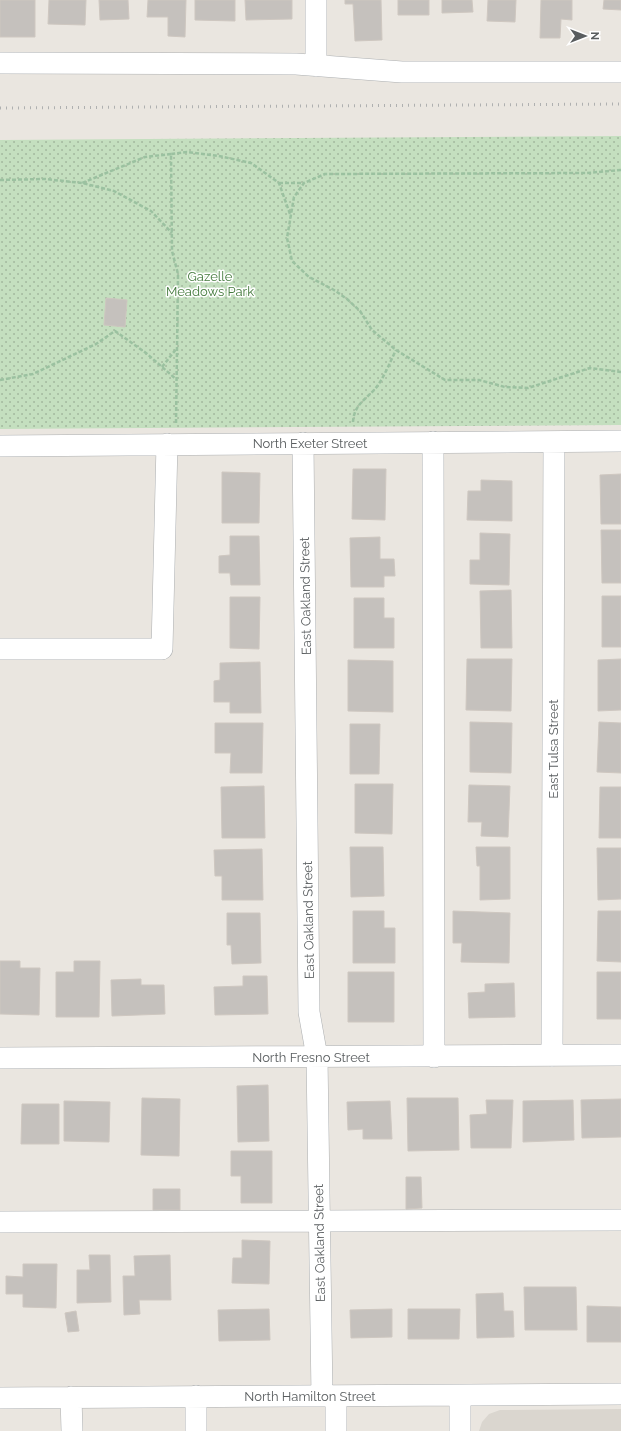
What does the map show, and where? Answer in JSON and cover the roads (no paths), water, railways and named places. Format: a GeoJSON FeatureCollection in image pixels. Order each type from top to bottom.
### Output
{"type":"FeatureCollection","features":[{"type":"Feature","properties":{"kind":"street"},"geometry":{"type":"LineString","coordinates":[[316,0],[316,66]]}},
{"type":"Feature","properties":{"kind":"street"},"geometry":{"type":"LineString","coordinates":[[0,63],[316,66],[402,72],[621,72]]}},
{"type":"Feature","properties":{"kind":"street","name":"North Exeter Street"},"geometry":{"type":"LineString","coordinates":[[0,446],[621,441]]}},
{"type":"Feature","properties":{"kind":"street"},"geometry":{"type":"LineString","coordinates":[[433,442],[434,1057]]}},
{"type":"Feature","properties":{"kind":"street","name":"East Tulsa Street"},"geometry":{"type":"LineString","coordinates":[[552,1056],[554,442]]}},
{"type":"Feature","properties":{"kind":"street","name":"East Oakland Street"},"geometry":{"type":"LineString","coordinates":[[304,443],[309,1012],[317,1057],[319,1221],[329,1396],[336,1431]]}},
{"type":"Feature","properties":{"kind":"street"},"geometry":{"type":"LineString","coordinates":[[0,649],[162,649],[168,444]]}},
{"type":"Feature","properties":{"kind":"street","name":"North Fresno Street"},"geometry":{"type":"LineString","coordinates":[[0,1058],[621,1055]]}},
{"type":"Feature","properties":{"kind":"street"},"geometry":{"type":"LineString","coordinates":[[0,1222],[621,1220]]}},
{"type":"Feature","properties":{"kind":"street","name":"North Hamilton Street"},"geometry":{"type":"LineString","coordinates":[[0,1398],[621,1394]]}},
{"type":"Feature","properties":{"kind":"street"},"geometry":{"type":"LineString","coordinates":[[196,1396],[196,1431]]}},
{"type":"Feature","properties":{"kind":"street"},"geometry":{"type":"LineString","coordinates":[[460,1396],[460,1431]]}},
{"type":"Feature","properties":{"kind":"street"},"geometry":{"type":"LineString","coordinates":[[71,1397],[72,1431]]}},
{"type":"Feature","properties":{"kind":"railway"},"geometry":{"type":"LineString","coordinates":[[0,108],[621,104]]}},
{"type":"Feature","properties":{"kind":"park label","name":"Gazelle Meadows Park"},"geometry":{"type":"Point","coordinates":[210,284]}}]}
